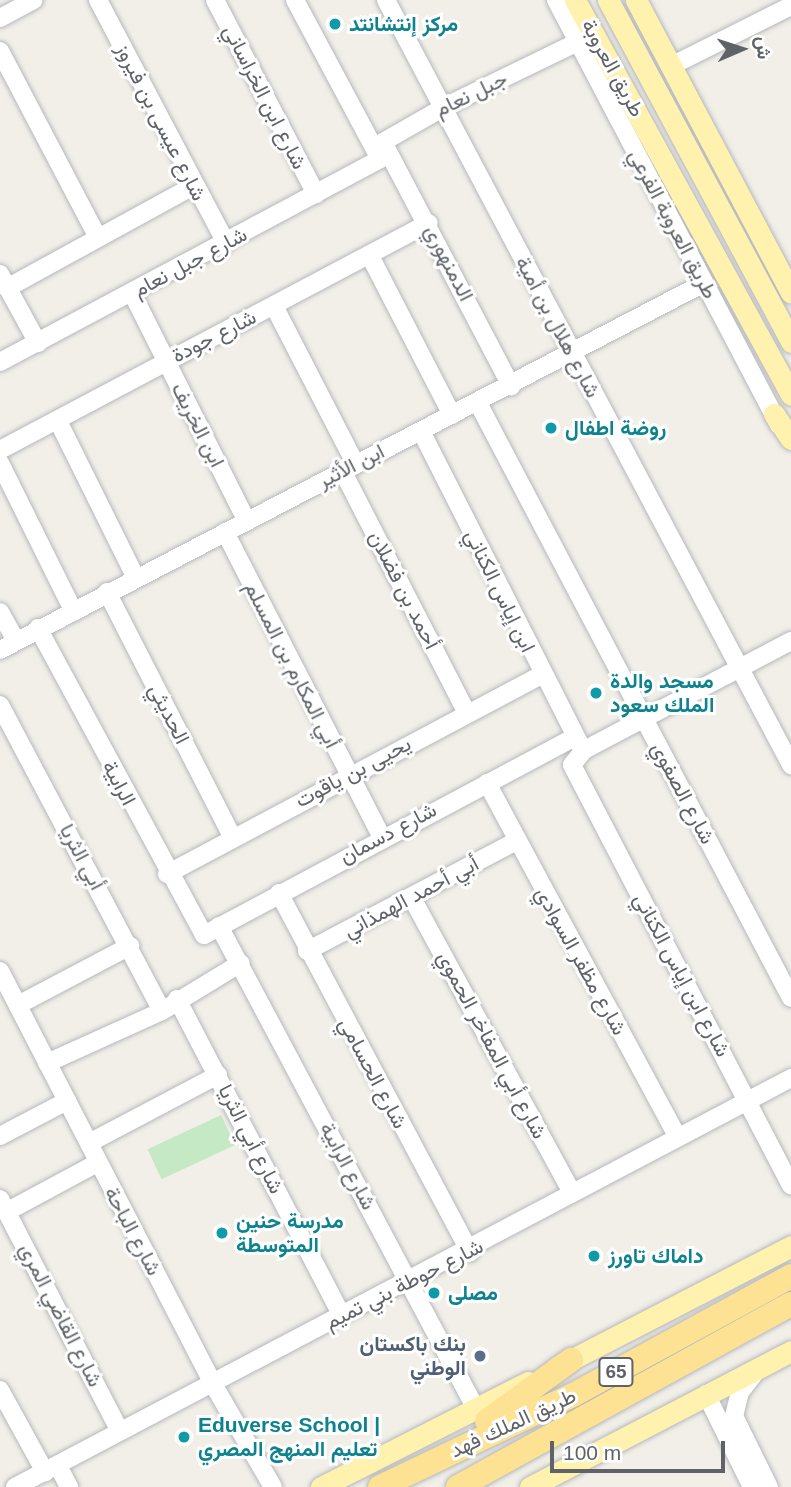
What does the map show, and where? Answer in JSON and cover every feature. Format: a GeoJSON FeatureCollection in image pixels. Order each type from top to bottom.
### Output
{"type":"FeatureCollection","features":[{"type":"Feature","properties":{"kind":"highway","name":"طريق الملك فهد"},"geometry":{"type":"LineString","coordinates":[[380,1487],[573,1395],[791,1276]]}},
{"type":"Feature","properties":{"kind":"highway","name":"طريق الملك فهد"},"geometry":{"type":"LineString","coordinates":[[458,1487],[791,1304]]}},
{"type":"Feature","properties":{"kind":"highway"},"geometry":{"type":"LineString","coordinates":[[437,1459],[571,1360]]}},
{"type":"Feature","properties":{"kind":"main road","name":"طريق العروبة"},"geometry":{"type":"LineString","coordinates":[[575,0],[741,298],[791,395]]}},
{"type":"Feature","properties":{"kind":"main road","name":"طريق العروبة"},"geometry":{"type":"LineString","coordinates":[[608,0],[791,342]]}},
{"type":"Feature","properties":{"kind":"main road"},"geometry":{"type":"LineString","coordinates":[[636,0],[790,289]]}},
{"type":"Feature","properties":{"kind":"main road"},"geometry":{"type":"LineString","coordinates":[[774,414],[791,439]]}},
{"type":"Feature","properties":{"kind":"main road"},"geometry":{"type":"LineString","coordinates":[[321,1487],[791,1246]]}},
{"type":"Feature","properties":{"kind":"main road"},"geometry":{"type":"LineString","coordinates":[[530,1487],[791,1350]]}},
{"type":"Feature","properties":{"kind":"street"},"geometry":{"type":"LineString","coordinates":[[0,18],[34,0]]}},
{"type":"Feature","properties":{"kind":"street","name":"شارع عيسى بن فيروز"},"geometry":{"type":"LineString","coordinates":[[98,0],[193,186],[226,243]]}},
{"type":"Feature","properties":{"kind":"street","name":"شارع ابن الخراساني"},"geometry":{"type":"LineString","coordinates":[[215,0],[316,194]]}},
{"type":"Feature","properties":{"kind":"street","name":"الدمنهوري"},"geometry":{"type":"LineString","coordinates":[[295,0],[382,150],[429,223],[511,386]]}},
{"type":"Feature","properties":{"kind":"street","name":"شارع هلال بن أمية"},"geometry":{"type":"LineString","coordinates":[[386,0],[571,354],[791,765]]}},
{"type":"Feature","properties":{"kind":"street","name":"طريق العروبة الفرعي"},"geometry":{"type":"LineString","coordinates":[[556,0],[791,448]]}},
{"type":"Feature","properties":{"kind":"street"},"geometry":{"type":"LineString","coordinates":[[673,65],[791,6]]}},
{"type":"Feature","properties":{"kind":"street","name":"جبل نعام"},"geometry":{"type":"LineString","coordinates":[[382,150],[444,107],[578,42]]}},
{"type":"Feature","properties":{"kind":"street"},"geometry":{"type":"LineString","coordinates":[[0,51],[99,238]]}},
{"type":"Feature","properties":{"kind":"street","name":"شارع جبل نعام"},"geometry":{"type":"LineString","coordinates":[[0,362],[316,194],[382,150]]}},
{"type":"Feature","properties":{"kind":"street"},"geometry":{"type":"LineString","coordinates":[[38,342],[4,281],[99,238],[193,186]]}},
{"type":"Feature","properties":{"kind":"street","name":"شارع جودة"},"geometry":{"type":"LineString","coordinates":[[0,450],[429,223]]}},
{"type":"Feature","properties":{"kind":"street"},"geometry":{"type":"LineString","coordinates":[[370,256],[452,415]]}},
{"type":"Feature","properties":{"kind":"street","name":"ابن الأثير"},"geometry":{"type":"LineString","coordinates":[[8,645],[74,612],[135,576],[511,386],[704,283]]}},
{"type":"Feature","properties":{"kind":"street","name":"ابن الخريف"},"geometry":{"type":"LineString","coordinates":[[132,293],[246,520]]}},
{"type":"Feature","properties":{"kind":"street","name":"أحمد بن فضلان"},"geometry":{"type":"LineString","coordinates":[[274,306],[466,711]]}},
{"type":"Feature","properties":{"kind":"street","name":"شارع الصفوي"},"geometry":{"type":"LineString","coordinates":[[478,402],[791,998]]}},
{"type":"Feature","properties":{"kind":"street"},"geometry":{"type":"LineString","coordinates":[[58,421],[135,576]]}},
{"type":"Feature","properties":{"kind":"street","name":"ابن إياس الكناني"},"geometry":{"type":"LineString","coordinates":[[421,431],[542,675],[579,743]]}},
{"type":"Feature","properties":{"kind":"street"},"geometry":{"type":"LineString","coordinates":[[0,463],[74,612]]}},
{"type":"Feature","properties":{"kind":"street","name":"أبي المكارم بن المسلم"},"geometry":{"type":"LineString","coordinates":[[225,532],[348,776],[381,835]]}},
{"type":"Feature","properties":{"kind":"street","name":"الحديثي"},"geometry":{"type":"LineString","coordinates":[[107,592],[232,836]]}},
{"type":"Feature","properties":{"kind":"street"},"geometry":{"type":"LineString","coordinates":[[0,612],[8,645]]}},
{"type":"Feature","properties":{"kind":"street","name":"الرابية"},"geometry":{"type":"LineString","coordinates":[[38,628],[167,874],[211,930]]}},
{"type":"Feature","properties":{"kind":"street","name":"شارع دسمان"},"geometry":{"type":"LineString","coordinates":[[211,930],[381,835],[487,783],[579,743],[644,719],[791,641]]}},
{"type":"Feature","properties":{"kind":"street","name":"يحيى بن ياقوت"},"geometry":{"type":"LineString","coordinates":[[167,874],[232,836],[466,711],[542,675]]}},
{"type":"Feature","properties":{"kind":"street","name":"أبي الثريا"},"geometry":{"type":"LineString","coordinates":[[0,705],[130,946],[162,1011]]}},
{"type":"Feature","properties":{"kind":"street","name":"شارع ابن إياس الكناني"},"geometry":{"type":"LineString","coordinates":[[579,743],[572,765],[791,1185]]}},
{"type":"Feature","properties":{"kind":"street","name":"شارع مظفر السوادي"},"geometry":{"type":"LineString","coordinates":[[487,783],[516,842],[678,1137]]}},
{"type":"Feature","properties":{"kind":"street","name":"أبي أحمد الهمذاني"},"geometry":{"type":"LineString","coordinates":[[307,951],[516,842]]}},
{"type":"Feature","properties":{"kind":"street","name":"شارع الحسامي"},"geometry":{"type":"LineString","coordinates":[[279,893],[307,951],[470,1252]]}},
{"type":"Feature","properties":{"kind":"street","name":"شارع أبي المفاخر الحموي"},"geometry":{"type":"LineString","coordinates":[[412,898],[572,1193]]}},
{"type":"Feature","properties":{"kind":"street","name":"شارع الرابية"},"geometry":{"type":"LineString","coordinates":[[211,930],[241,963],[475,1407]]}},
{"type":"Feature","properties":{"kind":"street"},"geometry":{"type":"LineString","coordinates":[[19,1005],[130,946]]}},
{"type":"Feature","properties":{"kind":"street"},"geometry":{"type":"LineString","coordinates":[[47,1063],[162,1011],[177,999],[241,963]]}},
{"type":"Feature","properties":{"kind":"street","name":"شارع الباحة"},"geometry":{"type":"LineString","coordinates":[[0,971],[213,1384],[273,1487]]}},
{"type":"Feature","properties":{"kind":"street","name":"شارع أبي الثريا"},"geometry":{"type":"LineString","coordinates":[[177,999],[342,1316]]}},
{"type":"Feature","properties":{"kind":"street"},"geometry":{"type":"LineString","coordinates":[[89,1143],[218,1074]]}},
{"type":"Feature","properties":{"kind":"street","name":"شارع حوطة بني تميم"},"geometry":{"type":"LineString","coordinates":[[15,1487],[470,1252],[747,1098],[791,1078]]}},
{"type":"Feature","properties":{"kind":"street"},"geometry":{"type":"LineString","coordinates":[[0,1136],[66,1101]]}},
{"type":"Feature","properties":{"kind":"street"},"geometry":{"type":"LineString","coordinates":[[4,1205],[97,1163]]}},
{"type":"Feature","properties":{"kind":"street","name":"شارع القاضي المري"},"geometry":{"type":"LineString","coordinates":[[4,1205],[120,1431]]}},
{"type":"Feature","properties":{"kind":"street"},"geometry":{"type":"LineString","coordinates":[[758,1368],[740,1392],[734,1416],[769,1487]]}},
{"type":"Feature","properties":{"kind":"street"},"geometry":{"type":"LineString","coordinates":[[0,1390],[52,1469],[69,1487]]}},
{"type":"Feature","properties":{"kind":"street"},"geometry":{"type":"LineString","coordinates":[[706,1394],[752,1487]]}},
{"type":"Feature","properties":{"kind":"street"},"geometry":{"type":"LineString","coordinates":[[728,1441],[769,1487]]}},
{"type":"Feature","properties":{"kind":"green space"},"geometry":{"type":"Polygon","coordinates":[[[221,1115],[235,1145],[162,1179],[148,1149],[221,1115]]]}},
{"type":"Feature","properties":{"kind":"place","name":"مركز إنتشانتد"},"geometry":{"type":"Point","coordinates":[335,24]}},
{"type":"Feature","properties":{"kind":"place","name":"روضة اطفال"},"geometry":{"type":"Point","coordinates":[551,428]}},
{"type":"Feature","properties":{"kind":"place","name":"مسجد والدة الملك سعود"},"geometry":{"type":"Point","coordinates":[596,693]}},
{"type":"Feature","properties":{"kind":"place","name":"مدرسة حنين المتوسطة"},"geometry":{"type":"Point","coordinates":[222,1233]}},
{"type":"Feature","properties":{"kind":"place","name":"داماك تاورز"},"geometry":{"type":"Point","coordinates":[594,1256]}},
{"type":"Feature","properties":{"kind":"place","name":"مصلى"},"geometry":{"type":"Point","coordinates":[434,1293]}},
{"type":"Feature","properties":{"kind":"place","name":"بنك باكستان الوطني"},"geometry":{"type":"Point","coordinates":[480,1356]}},
{"type":"Feature","properties":{"kind":"place","name":"Eduverse School | تعليم المنهج المصري"},"geometry":{"type":"Point","coordinates":[184,1437]}}]}
